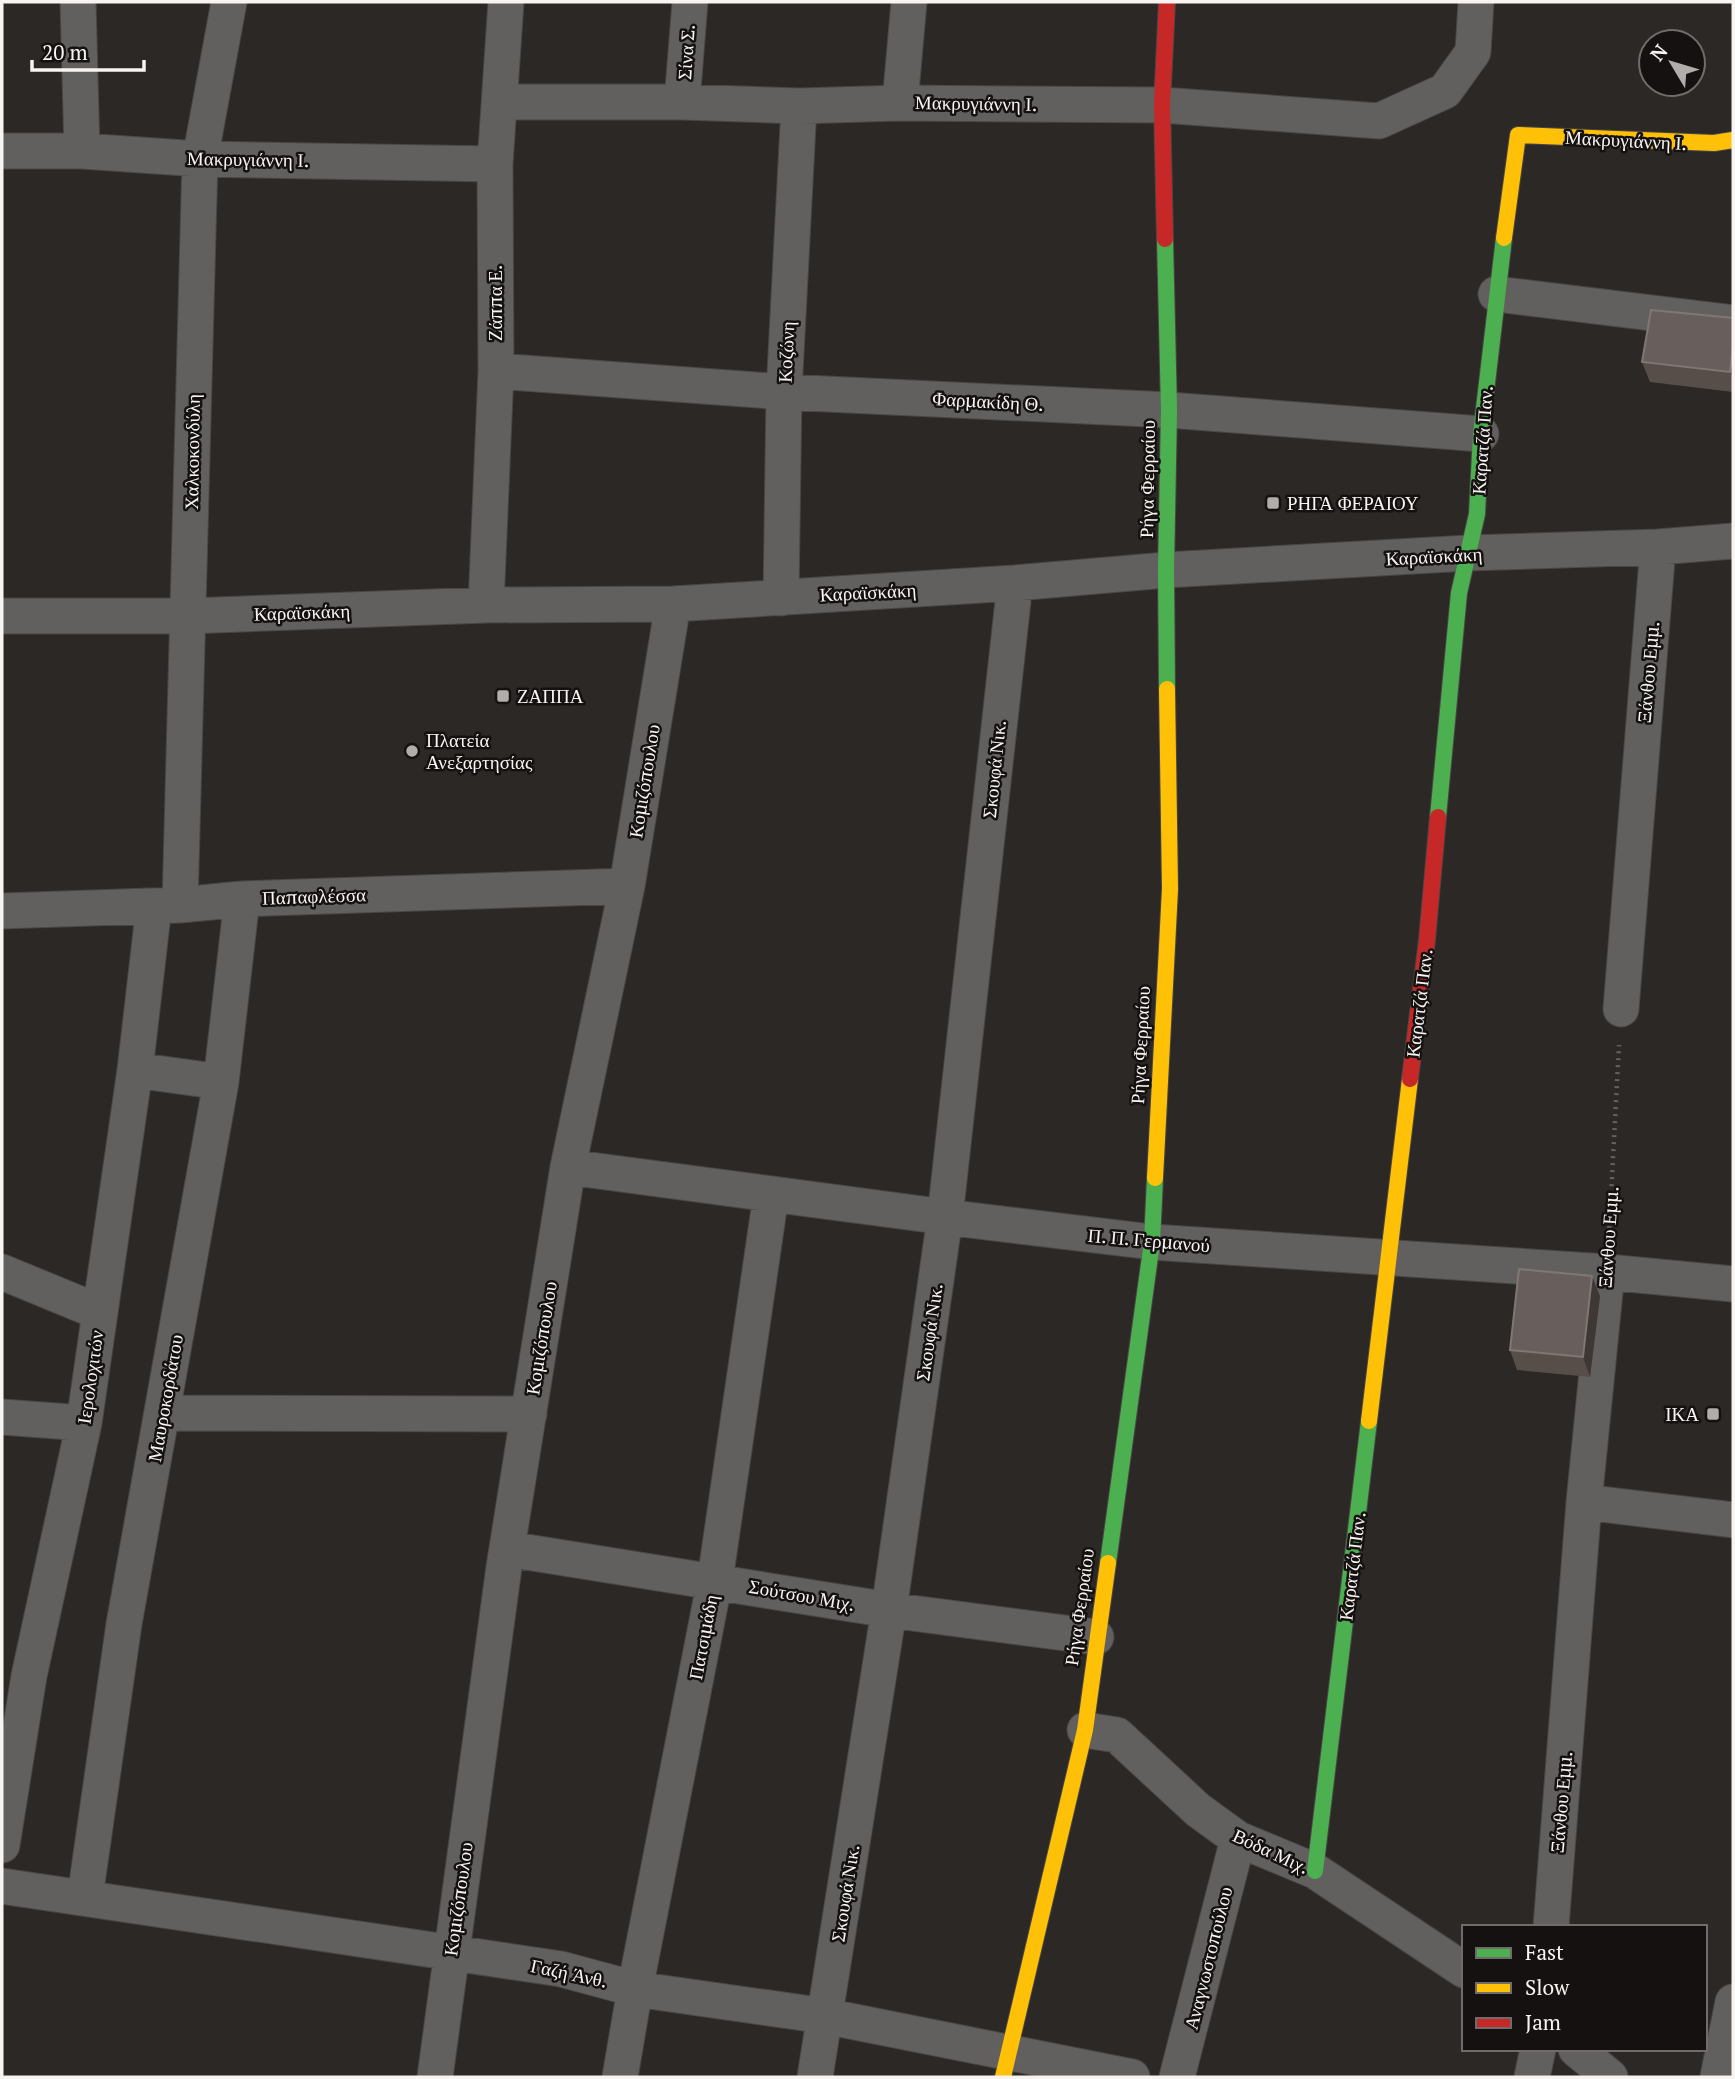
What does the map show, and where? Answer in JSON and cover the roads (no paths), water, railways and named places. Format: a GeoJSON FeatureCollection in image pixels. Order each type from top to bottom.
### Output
{"type":"FeatureCollection","features":[{"type":"Feature","properties":{"kind":"street"},"geometry":{"type":"LineString","coordinates":[[78,2],[82,151]]}},
{"type":"Feature","properties":{"kind":"street","name":"Χαλκοκονδύλη"},"geometry":{"type":"LineString","coordinates":[[167,905],[188,615],[200,159],[229,2]]}},
{"type":"Feature","properties":{"kind":"street","name":"Ζάππα Ε."},"geometry":{"type":"LineString","coordinates":[[486,605],[496,371],[495,164],[506,2]]}},
{"type":"Feature","properties":{"kind":"street","name":"Σίνα Σ."},"geometry":{"type":"LineString","coordinates":[[682,102],[690,2]]}},
{"type":"Feature","properties":{"kind":"street"},"geometry":{"type":"LineString","coordinates":[[900,103],[909,2]]}},
{"type":"Feature","properties":{"kind":"street","name":"Ρήγα Φερραίου"},"geometry":{"type":"LineString","coordinates":[[1006,2065],[1085,1730],[1152,1242],[1170,889],[1167,570],[1169,410],[1162,105],[1167,2]]}},
{"type":"Feature","properties":{"kind":"street","name":"Μακρυγιάννη Ι."},"geometry":{"type":"LineString","coordinates":[[500,102],[682,102],[800,106],[900,103],[1162,105],[1379,121],[1445,91],[1473,52],[1476,2]]}},
{"type":"Feature","properties":{"kind":"street","name":"Κοζώνη"},"geometry":{"type":"LineString","coordinates":[[780,597],[784,392],[800,106]]}},
{"type":"Feature","properties":{"kind":"street","name":"Μακρυγιάννη Ι."},"geometry":{"type":"LineString","coordinates":[[1518,135],[1714,143],[1733,140]]}},
{"type":"Feature","properties":{"kind":"street","name":"Καρατζά Παν."},"geometry":{"type":"LineString","coordinates":[[1315,1871],[1427,940],[1458,593],[1477,514],[1481,434],[1496,294],[1518,135]]}},
{"type":"Feature","properties":{"kind":"street","name":"Μακρυγιάννη Ι."},"geometry":{"type":"LineString","coordinates":[[2,151],[82,151],[200,159],[495,164]]}},
{"type":"Feature","properties":{"kind":"street"},"geometry":{"type":"LineString","coordinates":[[1496,294],[1733,323]]}},
{"type":"Feature","properties":{"kind":"street","name":"Φαρμακίδη Θ."},"geometry":{"type":"LineString","coordinates":[[496,371],[784,392],[1169,410],[1481,434]]}},
{"type":"Feature","properties":{"kind":"street","name":"Καραϊσκάκη"},"geometry":{"type":"LineString","coordinates":[[2,615],[188,615],[486,605],[673,604],[1015,583],[1167,570],[1468,553],[1658,547],[1733,541]]}},
{"type":"Feature","properties":{"kind":"street","name":"Ξάνθου Εμμ."},"geometry":{"type":"LineString","coordinates":[[1621,1009],[1658,547]]}},
{"type":"Feature","properties":{"kind":"street","name":"Σκουφά Νικ."},"geometry":{"type":"LineString","coordinates":[[814,2077],[890,1610],[945,1217],[1015,583]]}},
{"type":"Feature","properties":{"kind":"street","name":"Κομιζόπουλου"},"geometry":{"type":"LineString","coordinates":[[435,2077],[508,1549],[568,1167],[627,886],[673,604]]}},
{"type":"Feature","properties":{"kind":"street","name":"Παπαφλέσσα"},"geometry":{"type":"LineString","coordinates":[[2,911],[167,905],[242,899],[627,886]]}},
{"type":"Feature","properties":{"kind":"street","name":"Μαυροκορδάτου"},"geometry":{"type":"LineString","coordinates":[[85,1897],[124,1624],[221,1082],[242,899]]}},
{"type":"Feature","properties":{"kind":"street","name":"Ιερολοχιτών"},"geometry":{"type":"LineString","coordinates":[[2,1845],[15,1676],[84,1423],[135,1070],[167,905]]}},
{"type":"Feature","properties":{"kind":"street"},"geometry":{"type":"LineString","coordinates":[[135,1070],[221,1082]]}},
{"type":"Feature","properties":{"kind":"street","name":"Π. Π. Γερμανού"},"geometry":{"type":"LineString","coordinates":[[568,1167],[1152,1242],[1607,1272],[1733,1284]]}},
{"type":"Feature","properties":{"kind":"street","name":"Πατσιμάδη"},"geometry":{"type":"LineString","coordinates":[[621,2077],[635,1990],[715,1580],[771,1195]]}},
{"type":"Feature","properties":{"kind":"street"},"geometry":{"type":"LineString","coordinates":[[2,1272],[99,1312]]}},
{"type":"Feature","properties":{"kind":"street","name":"Ξάνθου Εμμ."},"geometry":{"type":"LineString","coordinates":[[1551,1925],[1584,1502],[1607,1272]]}},
{"type":"Feature","properties":{"kind":"street"},"geometry":{"type":"LineString","coordinates":[[162,1413],[529,1414]]}},
{"type":"Feature","properties":{"kind":"street"},"geometry":{"type":"LineString","coordinates":[[2,1417],[84,1423]]}},
{"type":"Feature","properties":{"kind":"street"},"geometry":{"type":"LineString","coordinates":[[1584,1502],[1733,1520]]}},
{"type":"Feature","properties":{"kind":"street","name":"Σούτσου Μιχ."},"geometry":{"type":"LineString","coordinates":[[508,1549],[890,1610],[1096,1637]]}},
{"type":"Feature","properties":{"kind":"street","name":"Βόδα Μιχ."},"geometry":{"type":"LineString","coordinates":[[1085,1730],[1117,1735],[1198,1810],[1238,1839],[1315,1871],[1462,1969]]}},
{"type":"Feature","properties":{"kind":"street","name":"Αναγνωστοπούλου"},"geometry":{"type":"LineString","coordinates":[[1177,2077],[1238,1839]]}},
{"type":"Feature","properties":{"kind":"street","name":"Γαζή Άνθ."},"geometry":{"type":"LineString","coordinates":[[2,1886],[561,1969],[635,1990],[825,2016],[1006,2065],[1132,2077]]}},
{"type":"Feature","properties":{"kind":"street"},"geometry":{"type":"LineString","coordinates":[[1718,2077],[1733,2002]]}},
{"type":"Feature","properties":{"kind":"street"},"geometry":{"type":"LineString","coordinates":[[1532,2077],[1538,2051]]}},
{"type":"Feature","properties":{"kind":"street"},"geometry":{"type":"LineString","coordinates":[[1578,2051],[1610,2077]]}},
{"type":"Feature","properties":{"kind":"place","name":"ΡΗΓΑ ΦΕΡΑΙΟΥ"},"geometry":{"type":"Point","coordinates":[1273,503]}},
{"type":"Feature","properties":{"kind":"place","name":"ΖΑΠΠΑ"},"geometry":{"type":"Point","coordinates":[503,696]}},
{"type":"Feature","properties":{"kind":"place","name":"Πλατεία Ανεξαρτησίας"},"geometry":{"type":"Point","coordinates":[412,751]}},
{"type":"Feature","properties":{"kind":"place","name":"ΙΚΑ"},"geometry":{"type":"Point","coordinates":[1713,1414]}}]}
